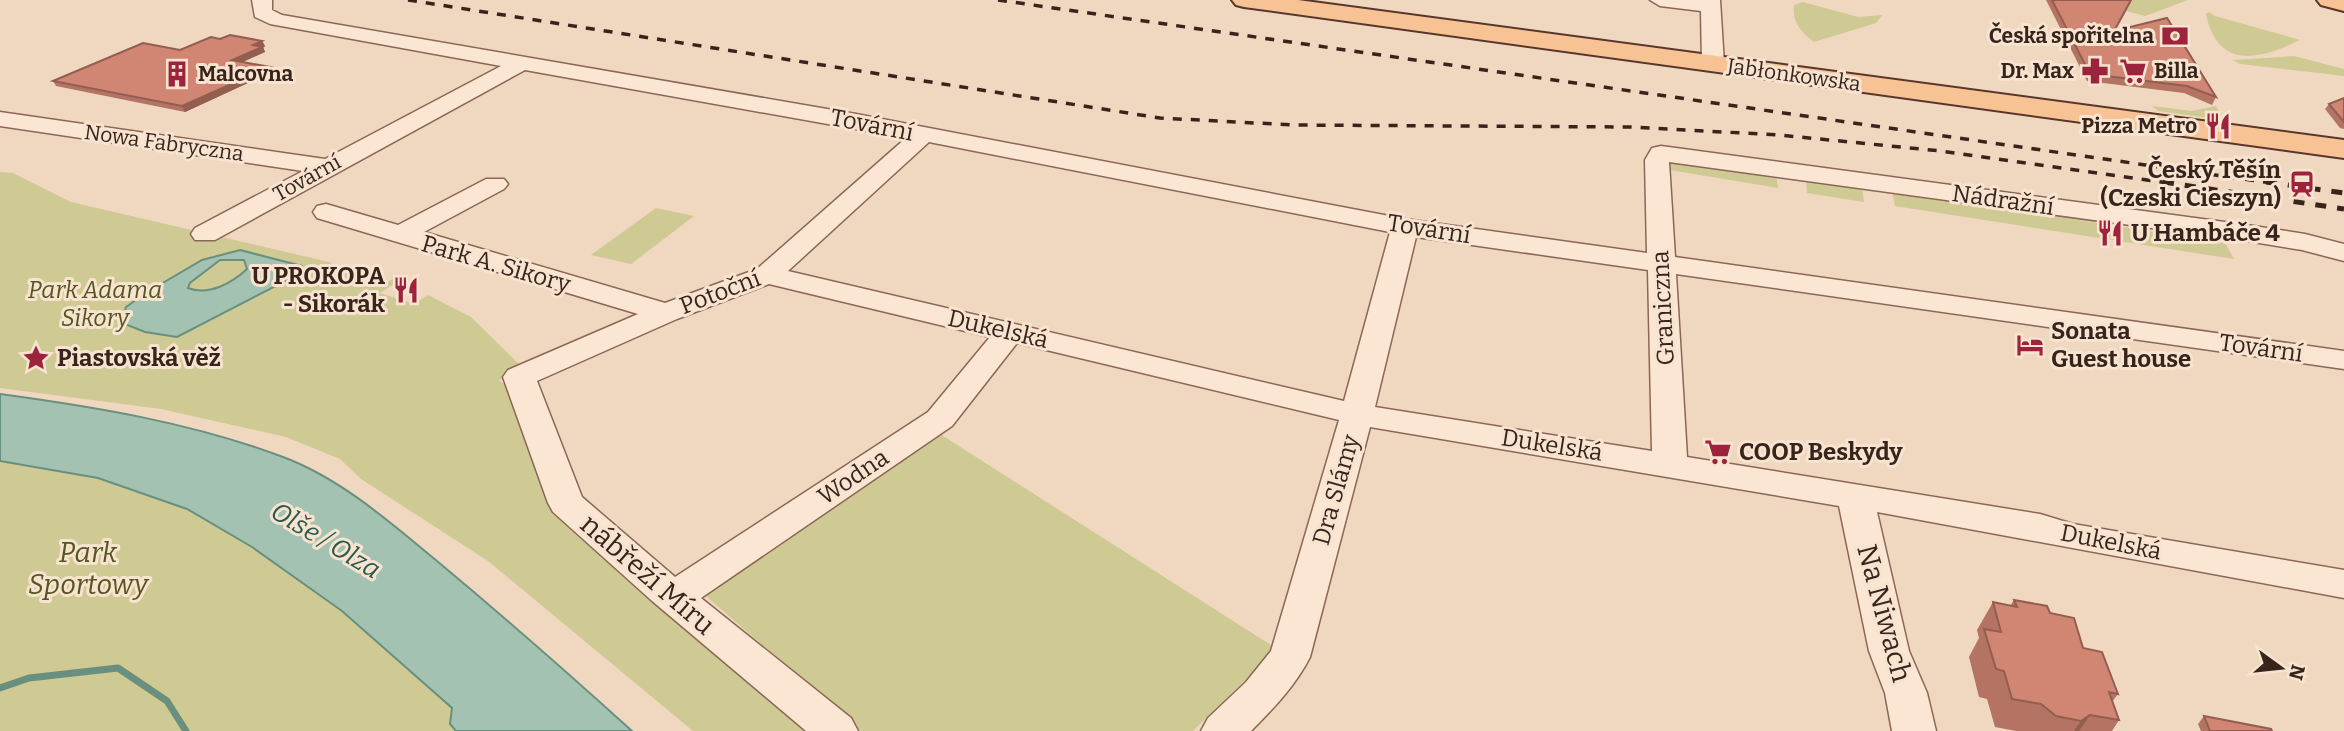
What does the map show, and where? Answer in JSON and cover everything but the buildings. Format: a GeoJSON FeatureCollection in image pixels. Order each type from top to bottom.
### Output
{"type":"FeatureCollection","features":[{"type":"Feature","properties":{"kind":"main road","name":"Jabłonkowska"},"geometry":{"type":"LineString","coordinates":[[1244,0],[2344,149]]}},
{"type":"Feature","properties":{"kind":"main road"},"geometry":{"type":"LineString","coordinates":[[2329,0],[2344,4]]}},
{"type":"Feature","properties":{"kind":"street","name":"Tovární"},"geometry":{"type":"LineString","coordinates":[[262,0],[262,13],[277,20],[923,134],[1405,227],[1661,261],[2344,360]]}},
{"type":"Feature","properties":{"kind":"street"},"geometry":{"type":"LineString","coordinates":[[1660,0],[1710,3],[1713,64]]}},
{"type":"Feature","properties":{"kind":"street","name":"Tovární"},"geometry":{"type":"LineString","coordinates":[[205,234],[520,64]]}},
{"type":"Feature","properties":{"kind":"street","name":"Nowa Fabryczna"},"geometry":{"type":"LineString","coordinates":[[0,119],[327,167]]}},
{"type":"Feature","properties":{"kind":"street","name":"Potoční"},"geometry":{"type":"LineString","coordinates":[[519,377],[666,313],[767,275],[923,134]]}},
{"type":"Feature","properties":{"kind":"street","name":"Nádražní"},"geometry":{"type":"LineString","coordinates":[[1661,153],[2282,238],[2344,253]]}},
{"type":"Feature","properties":{"kind":"street","name":"Graniczna"},"geometry":{"type":"LineString","coordinates":[[1661,153],[1657,160],[1670,464]]}},
{"type":"Feature","properties":{"kind":"street"},"geometry":{"type":"LineString","coordinates":[[399,235],[495,184]]}},
{"type":"Feature","properties":{"kind":"street","name":"Park A. Sikory"},"geometry":{"type":"LineString","coordinates":[[326,212],[666,313]]}},
{"type":"Feature","properties":{"kind":"street","name":"Dra Slámy"},"geometry":{"type":"LineString","coordinates":[[1223,731],[1261,694],[1290,657],[1405,227]]}},
{"type":"Feature","properties":{"kind":"street","name":"Dukelská"},"geometry":{"type":"LineString","coordinates":[[767,275],[1357,414],[1670,464],[2344,584]]}},
{"type":"Feature","properties":{"kind":"street","name":"Wodna"},"geometry":{"type":"LineString","coordinates":[[674,597],[940,419],[1010,332]]}},
{"type":"Feature","properties":{"kind":"street","name":"nábřeží Míru"},"geometry":{"type":"LineString","coordinates":[[519,377],[566,503],[674,597],[836,731]]}},
{"type":"Feature","properties":{"kind":"street","name":"Na Niwach"},"geometry":{"type":"LineString","coordinates":[[1855,496],[1889,652],[1906,693],[1914,731]]}},
{"type":"Feature","properties":{"kind":"green space"},"geometry":{"type":"Polygon","coordinates":[[[2132,0],[2188,0],[2145,16],[2126,11],[2132,0]]]}},
{"type":"Feature","properties":{"kind":"green space"},"geometry":{"type":"Polygon","coordinates":[[[1803,2],[1858,17],[1882,15],[1876,23],[1814,42],[1801,30],[1794,17],[1794,5],[1803,2]]]}},
{"type":"Feature","properties":{"kind":"green space"},"geometry":{"type":"Polygon","coordinates":[[[2209,12],[2300,40],[2270,52],[2242,56],[2230,52],[2220,44],[2212,32],[2206,14],[2209,12]]]}},
{"type":"Feature","properties":{"kind":"green space"},"geometry":{"type":"Polygon","coordinates":[[[2294,56],[2344,69],[2344,76],[2240,64],[2233,60],[2294,56]]]}},
{"type":"Feature","properties":{"kind":"green space"},"geometry":{"type":"Polygon","coordinates":[[[2152,106],[2192,111],[2216,106],[2221,115],[2215,115],[2216,119],[2158,111],[2152,106]]]}},
{"type":"Feature","properties":{"kind":"green space"},"geometry":{"type":"Polygon","coordinates":[[[1669,158],[1776,174],[1778,188],[1670,170],[1669,158]]]}},
{"type":"Feature","properties":{"kind":"green space","name":"Park Adama Sikory"},"geometry":{"type":"Polygon","coordinates":[[[0,172],[13,173],[71,202],[329,262],[343,272],[384,284],[393,279],[399,281],[380,293],[414,304],[428,295],[471,317],[522,367],[499,380],[517,395],[554,507],[819,731],[693,731],[488,561],[361,479],[340,459],[286,437],[161,409],[0,388],[0,172]]]}},
{"type":"Feature","properties":{"kind":"green space"},"geometry":{"type":"Polygon","coordinates":[[[1806,178],[1862,187],[1864,202],[1807,193],[1806,178]]]}},
{"type":"Feature","properties":{"kind":"green space"},"geometry":{"type":"Polygon","coordinates":[[[1892,191],[2225,243],[2234,259],[1895,206],[1892,191]]]}},
{"type":"Feature","properties":{"kind":"green space"},"geometry":{"type":"Polygon","coordinates":[[[656,208],[694,216],[631,264],[591,255],[656,208]]]}},
{"type":"Feature","properties":{"kind":"green space"},"geometry":{"type":"Polygon","coordinates":[[[940,434],[1277,649],[1193,731],[861,731],[698,589],[940,434]]]}},
{"type":"Feature","properties":{"kind":"green space","name":"Park Sportowy"},"geometry":{"type":"Polygon","coordinates":[[[0,461],[98,478],[187,509],[252,547],[342,612],[452,708],[450,724],[456,731],[0,731],[0,461]]]}},
{"type":"Feature","properties":{"kind":"water"},"geometry":{"type":"Polygon","coordinates":[[[240,250],[302,266],[299,274],[177,337],[145,332],[122,323],[126,307],[202,260],[240,250]],[[220,260],[190,283],[188,288],[204,290],[220,287],[247,269],[244,260],[220,260]]]}},
{"type":"Feature","properties":{"kind":"water","name":"Olše / Olza"},"geometry":{"type":"Polygon","coordinates":[[[0,394],[108,411],[179,426],[249,445],[283,457],[325,477],[420,546],[632,731],[456,731],[450,724],[452,708],[342,611],[252,547],[187,509],[98,478],[0,461],[0,394]]]}},
{"type":"Feature","properties":{"kind":"waterway"},"geometry":{"type":"LineString","coordinates":[[0,688],[29,678],[118,668],[167,701],[186,731]]}},
{"type":"Feature","properties":{"kind":"railway"},"geometry":{"type":"LineString","coordinates":[[408,0],[1160,118],[1294,125],[1631,127],[1779,135],[1941,151],[2175,184]]}},
{"type":"Feature","properties":{"kind":"railway"},"geometry":{"type":"LineString","coordinates":[[998,0],[2278,184]]}},
{"type":"Feature","properties":{"kind":"railway"},"geometry":{"type":"LineString","coordinates":[[2163,182],[2344,209]]}},
{"type":"Feature","properties":{"kind":"railway"},"geometry":{"type":"LineString","coordinates":[[2266,182],[2344,193]]}},
{"type":"Feature","properties":{"kind":"place","name":"Česká spořitelna"},"geometry":{"type":"Point","coordinates":[2175,36]}},
{"type":"Feature","properties":{"kind":"place","name":"Dr. Max"},"geometry":{"type":"Point","coordinates":[2095,71]}},
{"type":"Feature","properties":{"kind":"place","name":"Billa"},"geometry":{"type":"Point","coordinates":[2133,71]}},
{"type":"Feature","properties":{"kind":"place","name":"Malcovna"},"geometry":{"type":"Point","coordinates":[177,74]}},
{"type":"Feature","properties":{"kind":"place","name":"Pizza Metro"},"geometry":{"type":"Point","coordinates":[2218,126]}},
{"type":"Feature","properties":{"kind":"place","name":"Český Těšín (Czeski Cieszyn)"},"geometry":{"type":"Point","coordinates":[2302,184]}},
{"type":"Feature","properties":{"kind":"place","name":"U Hambáče 4"},"geometry":{"type":"Point","coordinates":[2110,233]}},
{"type":"Feature","properties":{"kind":"place","name":"U PROKOPA - Sikorák"},"geometry":{"type":"Point","coordinates":[406,290]}},
{"type":"Feature","properties":{"kind":"place","name":"Sonata Guest house"},"geometry":{"type":"Point","coordinates":[2030,345]}},
{"type":"Feature","properties":{"kind":"place","name":"Piastovská věž"},"geometry":{"type":"Point","coordinates":[36,358]}},
{"type":"Feature","properties":{"kind":"place","name":"COOP Beskydy"},"geometry":{"type":"Point","coordinates":[1718,452]}}]}
